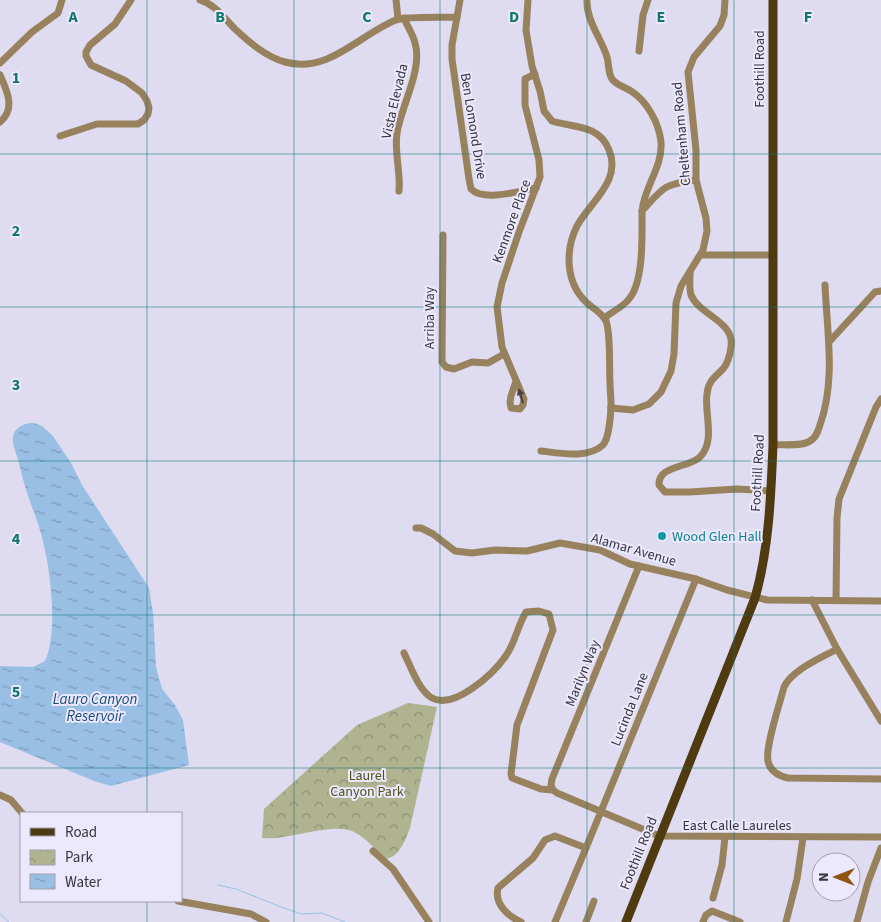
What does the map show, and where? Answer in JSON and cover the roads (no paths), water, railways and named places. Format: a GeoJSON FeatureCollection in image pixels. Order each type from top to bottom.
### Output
{"type":"FeatureCollection","features":[{"type":"Feature","properties":{"kind":"main road","name":"Foothill Road"},"geometry":{"type":"LineString","coordinates":[[626,922],[755,598],[763,558],[771,491],[773,445],[773,0]]}},
{"type":"Feature","properties":{"kind":"street"},"geometry":{"type":"LineString","coordinates":[[0,63],[32,32],[58,13],[62,0]]}},
{"type":"Feature","properties":{"kind":"street"},"geometry":{"type":"LineString","coordinates":[[60,136],[97,124],[138,124],[148,114],[149,108],[142,93],[126,81],[91,65],[86,56],[90,45],[115,24],[131,0]]}},
{"type":"Feature","properties":{"kind":"street"},"geometry":{"type":"LineString","coordinates":[[200,0],[216,8],[234,28],[259,50],[281,61],[296,64],[313,63],[331,58],[401,19],[457,17]]}},
{"type":"Feature","properties":{"kind":"street","name":"Vista Elevada"},"geometry":{"type":"LineString","coordinates":[[396,0],[401,19],[415,42],[416,57],[414,75],[397,133],[399,191]]}},
{"type":"Feature","properties":{"kind":"street","name":"Ben Lomond Drive"},"geometry":{"type":"LineString","coordinates":[[460,0],[452,59],[471,189],[480,194],[490,195],[536,188]]}},
{"type":"Feature","properties":{"kind":"street"},"geometry":{"type":"LineString","coordinates":[[528,0],[526,30],[535,74],[547,117],[554,122],[590,130],[602,138],[611,155],[612,171],[599,197],[578,225],[572,241],[569,258],[571,277],[577,293],[604,318],[607,326],[611,408],[607,438],[602,446],[584,453],[541,451]]}},
{"type":"Feature","properties":{"kind":"street"},"geometry":{"type":"LineString","coordinates":[[586,0],[588,12],[606,55],[610,76],[616,83],[639,96],[650,111],[659,133],[661,149],[660,160],[644,197],[640,274],[637,287],[630,299],[604,318]]}},
{"type":"Feature","properties":{"kind":"street"},"geometry":{"type":"LineString","coordinates":[[639,51],[643,15],[648,0]]}},
{"type":"Feature","properties":{"kind":"street","name":"Cheltenham Road"},"geometry":{"type":"LineString","coordinates":[[611,408],[627,410],[641,408],[653,401],[661,392],[672,365],[676,303],[681,286],[704,249],[707,225],[696,180],[696,150],[688,72],[694,57],[720,26],[724,15],[725,0]]}},
{"type":"Feature","properties":{"kind":"street","name":"Kenmore Place"},"geometry":{"type":"LineString","coordinates":[[516,381],[504,354],[497,307],[519,232],[540,177],[539,160],[524,98],[525,80],[535,74]]}},
{"type":"Feature","properties":{"kind":"street"},"geometry":{"type":"LineString","coordinates":[[0,75],[9,96],[6,116],[0,122]]}},
{"type":"Feature","properties":{"kind":"street"},"geometry":{"type":"LineString","coordinates":[[642,211],[665,187],[674,183],[696,180]]}},
{"type":"Feature","properties":{"kind":"street","name":"Arriba Way"},"geometry":{"type":"LineString","coordinates":[[443,236],[442,362],[448,368],[457,369],[472,362],[488,363],[504,354]]}},
{"type":"Feature","properties":{"kind":"street"},"geometry":{"type":"LineString","coordinates":[[701,255],[773,255]]}},
{"type":"Feature","properties":{"kind":"street"},"geometry":{"type":"LineString","coordinates":[[690,272],[692,295],[704,312],[726,328],[730,334],[731,345],[728,362],[713,378],[708,388],[706,403],[709,433],[704,452],[692,462],[667,471],[660,479],[659,485],[665,492],[737,489],[771,491]]}},
{"type":"Feature","properties":{"kind":"street"},"geometry":{"type":"LineString","coordinates":[[773,445],[807,443],[817,434],[827,401],[829,342],[825,285]]}},
{"type":"Feature","properties":{"kind":"street"},"geometry":{"type":"LineString","coordinates":[[829,342],[878,292]]}},
{"type":"Feature","properties":{"kind":"street"},"geometry":{"type":"LineString","coordinates":[[836,600],[839,499],[876,407],[881,399]]}},
{"type":"Feature","properties":{"kind":"street","name":"Alamar Avenue"},"geometry":{"type":"LineString","coordinates":[[416,528],[426,530],[456,551],[461,552],[527,551],[560,543],[600,550],[639,566],[696,579],[755,598],[767,600],[836,600],[880,603]]}},
{"type":"Feature","properties":{"kind":"street","name":"Marilyn Way"},"geometry":{"type":"LineString","coordinates":[[553,790],[552,780],[639,566]]}},
{"type":"Feature","properties":{"kind":"street","name":"Lucinda Lane"},"geometry":{"type":"LineString","coordinates":[[555,922],[696,579]]}},
{"type":"Feature","properties":{"kind":"street"},"geometry":{"type":"LineString","coordinates":[[812,600],[837,649],[881,721]]}},
{"type":"Feature","properties":{"kind":"street","name":"East Calle Laureles"},"geometry":{"type":"LineString","coordinates":[[404,653],[422,690],[432,699],[446,700],[464,694],[475,687],[504,658],[526,612],[539,610],[549,614],[553,630],[517,725],[512,778],[542,789],[553,790],[659,836],[881,837]]}},
{"type":"Feature","properties":{"kind":"street"},"geometry":{"type":"LineString","coordinates":[[837,649],[795,673],[788,680],[768,751],[768,761],[775,773],[788,778],[881,779]]}},
{"type":"Feature","properties":{"kind":"street"},"geometry":{"type":"LineString","coordinates":[[0,795],[12,800],[21,812]]}},
{"type":"Feature","properties":{"kind":"street"},"geometry":{"type":"LineString","coordinates":[[521,922],[509,914],[499,902],[496,894],[499,886],[527,864],[545,840],[550,837],[558,837],[586,848]]}},
{"type":"Feature","properties":{"kind":"street"},"geometry":{"type":"LineString","coordinates":[[713,898],[722,865],[725,837]]}},
{"type":"Feature","properties":{"kind":"street"},"geometry":{"type":"LineString","coordinates":[[786,922],[797,879],[803,838]]}},
{"type":"Feature","properties":{"kind":"street"},"geometry":{"type":"LineString","coordinates":[[857,922],[868,882],[881,848]]}},
{"type":"Feature","properties":{"kind":"street"},"geometry":{"type":"LineString","coordinates":[[373,851],[393,868],[429,922]]}},
{"type":"Feature","properties":{"kind":"street"},"geometry":{"type":"LineString","coordinates":[[586,922],[594,901]]}},
{"type":"Feature","properties":{"kind":"street"},"geometry":{"type":"LineString","coordinates":[[182,902],[251,914],[266,922]]}},
{"type":"Feature","properties":{"kind":"street"},"geometry":{"type":"LineString","coordinates":[[703,922],[709,911],[715,911],[740,922]]}},
{"type":"Feature","properties":{"kind":"water","name":"Lauro Canyon Reservoir"},"geometry":{"type":"Polygon","coordinates":[[[29,423],[35,423],[43,427],[53,436],[71,463],[82,485],[149,588],[153,613],[156,667],[162,689],[175,705],[183,720],[189,765],[111,786],[94,781],[0,742],[0,666],[33,667],[45,661],[52,630],[49,569],[41,533],[26,491],[13,444],[15,431],[29,423]]]}},
{"type":"Feature","properties":{"kind":"waterway"},"geometry":{"type":"LineString","coordinates":[[218,885],[236,889],[301,914],[322,913],[345,922]]}},
{"type":"Feature","properties":{"kind":"waterway"},"geometry":{"type":"LineString","coordinates":[[0,914],[9,922]]}},
{"type":"Feature","properties":{"kind":"place","name":"Wood Glen Hall"},"geometry":{"type":"Point","coordinates":[662,536]}},
{"type":"Feature","properties":{"kind":"park label","name":"Laurel Canyon Park"},"geometry":{"type":"Point","coordinates":[367,784]}}]}
